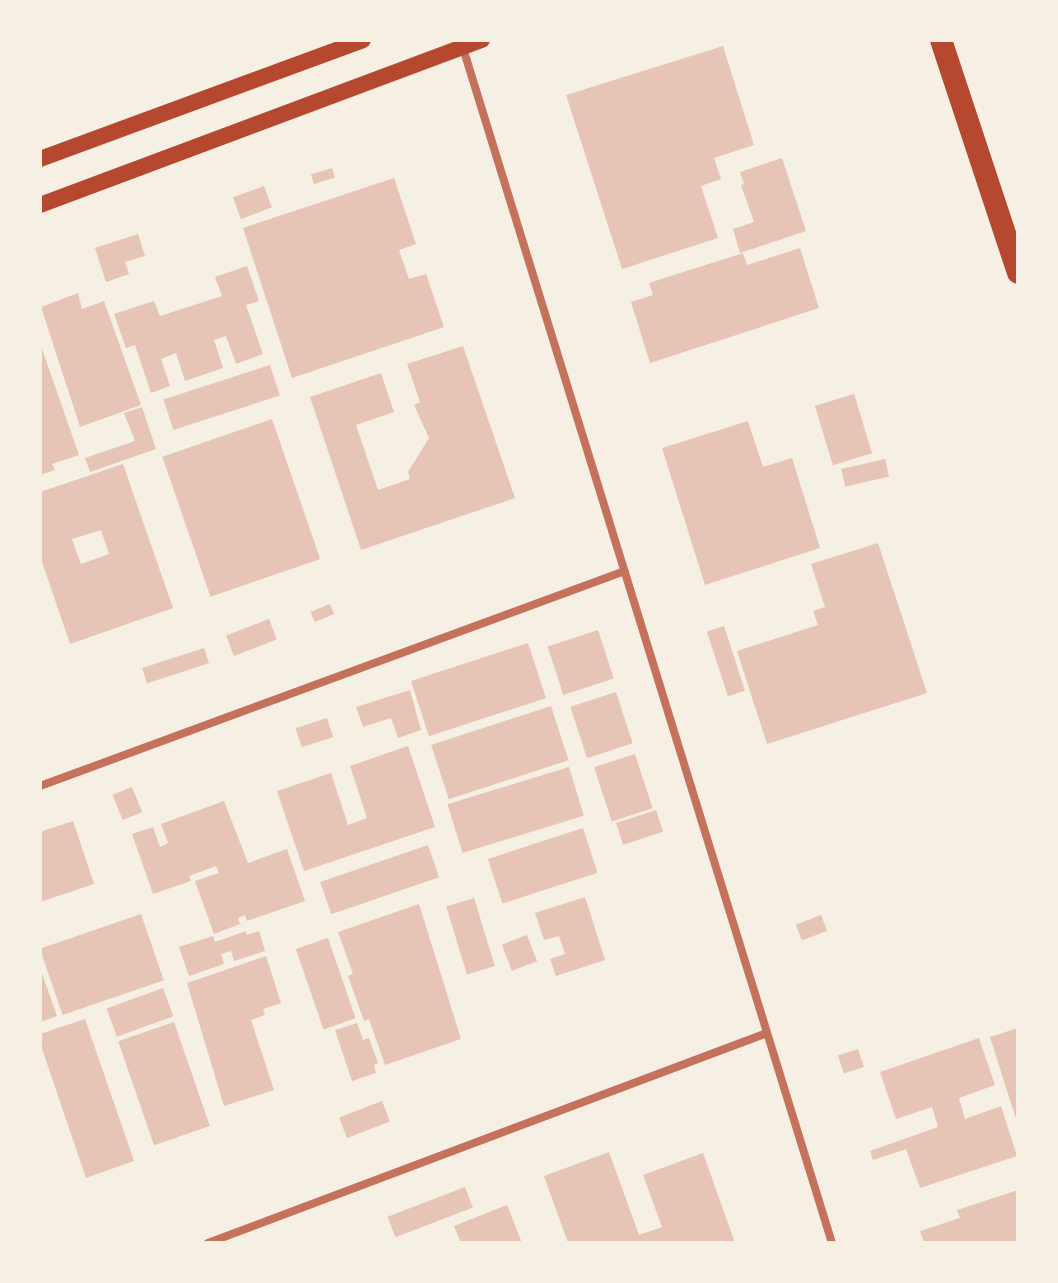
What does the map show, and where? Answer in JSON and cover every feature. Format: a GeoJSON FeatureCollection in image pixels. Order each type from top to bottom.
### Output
{"type":"FeatureCollection","features":[{"type":"Feature","properties":{"kind":"highway"},"geometry":{"type":"LineString","coordinates":[[941,40],[1018,273]]}},
{"type":"Feature","properties":{"kind":"main road"},"geometry":{"type":"LineString","coordinates":[[40,159],[363,40]]}},
{"type":"Feature","properties":{"kind":"main road"},"geometry":{"type":"LineString","coordinates":[[40,205],[462,44],[482,40]]}},
{"type":"Feature","properties":{"kind":"street"},"geometry":{"type":"LineString","coordinates":[[462,44],[832,1243]]}},
{"type":"Feature","properties":{"kind":"street"},"geometry":{"type":"LineString","coordinates":[[40,786],[625,571]]}},
{"type":"Feature","properties":{"kind":"street"},"geometry":{"type":"LineString","coordinates":[[208,1243],[767,1033]]}},
{"type":"Feature","properties":{"kind":"building"},"geometry":{"type":"Polygon","coordinates":[[[723,46],[754,145],[714,158],[721,179],[701,186],[718,238],[622,269],[566,95],[723,46]]]}},
{"type":"Feature","properties":{"kind":"building"},"geometry":{"type":"Polygon","coordinates":[[[782,158],[806,231],[740,253],[733,229],[754,222],[741,185],[744,184],[740,172],[782,158]]]}},
{"type":"Feature","properties":{"kind":"building"},"geometry":{"type":"Polygon","coordinates":[[[332,168],[335,178],[314,184],[311,174],[332,168]]]}},
{"type":"Feature","properties":{"kind":"building"},"geometry":{"type":"Polygon","coordinates":[[[394,178],[416,244],[399,250],[409,279],[426,274],[444,327],[292,378],[243,228],[394,178]]]}},
{"type":"Feature","properties":{"kind":"building"},"geometry":{"type":"Polygon","coordinates":[[[264,186],[272,208],[241,219],[233,197],[264,186]]]}},
{"type":"Feature","properties":{"kind":"building"},"geometry":{"type":"Polygon","coordinates":[[[138,234],[145,256],[125,262],[129,274],[106,282],[95,248],[138,234]]]}},
{"type":"Feature","properties":{"kind":"building"},"geometry":{"type":"Polygon","coordinates":[[[800,248],[819,308],[650,363],[631,302],[653,295],[649,283],[743,253],[747,265],[800,248]]]}},
{"type":"Feature","properties":{"kind":"building"},"geometry":{"type":"Polygon","coordinates":[[[247,266],[259,301],[246,305],[263,354],[236,364],[226,336],[214,340],[223,368],[185,381],[176,353],[161,359],[170,386],[151,393],[135,345],[126,348],[114,314],[154,301],[160,316],[222,296],[215,277],[247,266]]]}},
{"type":"Feature","properties":{"kind":"building"},"geometry":{"type":"Polygon","coordinates":[[[78,293],[82,309],[104,301],[141,405],[80,427],[41,307],[78,293]]]}},
{"type":"Feature","properties":{"kind":"building"},"geometry":{"type":"Polygon","coordinates":[[[40,343],[79,455],[52,464],[55,470],[40,475],[40,343]]]}},
{"type":"Feature","properties":{"kind":"building"},"geometry":{"type":"Polygon","coordinates":[[[463,346],[515,498],[361,550],[310,397],[381,373],[394,412],[356,425],[378,490],[410,479],[408,472],[429,438],[414,405],[420,402],[407,364],[463,346]]]}},
{"type":"Feature","properties":{"kind":"building"},"geometry":{"type":"Polygon","coordinates":[[[270,365],[280,395],[173,430],[163,400],[270,365]]]}},
{"type":"Feature","properties":{"kind":"building"},"geometry":{"type":"Polygon","coordinates":[[[854,394],[872,453],[833,465],[815,406],[854,394]]]}},
{"type":"Feature","properties":{"kind":"building"},"geometry":{"type":"Polygon","coordinates":[[[142,407],[156,449],[90,472],[85,458],[135,441],[124,413],[142,407]]]}},
{"type":"Feature","properties":{"kind":"building"},"geometry":{"type":"Polygon","coordinates":[[[272,419],[320,559],[211,597],[162,457],[272,419]]]}},
{"type":"Feature","properties":{"kind":"building"},"geometry":{"type":"Polygon","coordinates":[[[748,421],[763,467],[792,458],[820,548],[705,585],[662,448],[748,421]]]}},
{"type":"Feature","properties":{"kind":"building"},"geometry":{"type":"Polygon","coordinates":[[[885,459],[889,477],[845,487],[841,469],[885,459]]]}},
{"type":"Feature","properties":{"kind":"building"},"geometry":{"type":"Polygon","coordinates":[[[123,464],[173,608],[70,644],[40,556],[40,492],[123,464]],[[101,530],[72,539],[81,564],[109,554],[101,530]]]}},
{"type":"Feature","properties":{"kind":"building"},"geometry":{"type":"Polygon","coordinates":[[[878,543],[927,693],[767,744],[737,651],[818,625],[813,611],[825,607],[811,564],[878,543]]]}},
{"type":"Feature","properties":{"kind":"building"},"geometry":{"type":"Polygon","coordinates":[[[330,604],[334,614],[315,622],[311,612],[330,604]]]}},
{"type":"Feature","properties":{"kind":"building"},"geometry":{"type":"Polygon","coordinates":[[[269,619],[277,640],[234,656],[226,635],[269,619]]]}},
{"type":"Feature","properties":{"kind":"building"},"geometry":{"type":"Polygon","coordinates":[[[724,626],[745,691],[728,696],[707,632],[724,626]]]}},
{"type":"Feature","properties":{"kind":"building"},"geometry":{"type":"Polygon","coordinates":[[[598,630],[614,679],[563,695],[548,646],[598,630]]]}},
{"type":"Feature","properties":{"kind":"building"},"geometry":{"type":"Polygon","coordinates":[[[528,643],[546,698],[429,736],[411,681],[528,643]]]}},
{"type":"Feature","properties":{"kind":"building"},"geometry":{"type":"Polygon","coordinates":[[[204,648],[209,663],[147,683],[142,668],[204,648]]]}},
{"type":"Feature","properties":{"kind":"building"},"geometry":{"type":"Polygon","coordinates":[[[410,690],[421,730],[398,738],[391,718],[363,727],[356,707],[410,690]]]}},
{"type":"Feature","properties":{"kind":"building"},"geometry":{"type":"Polygon","coordinates":[[[616,692],[633,743],[587,758],[570,707],[616,692]]]}},
{"type":"Feature","properties":{"kind":"building"},"geometry":{"type":"Polygon","coordinates":[[[551,706],[569,760],[449,799],[431,745],[551,706]]]}},
{"type":"Feature","properties":{"kind":"building"},"geometry":{"type":"Polygon","coordinates":[[[327,718],[333,737],[302,747],[296,728],[327,718]]]}},
{"type":"Feature","properties":{"kind":"building"},"geometry":{"type":"Polygon","coordinates":[[[408,746],[435,827],[304,871],[277,791],[331,773],[348,825],[367,818],[350,766],[408,746]]]}},
{"type":"Feature","properties":{"kind":"building"},"geometry":{"type":"Polygon","coordinates":[[[635,754],[653,808],[612,821],[594,767],[635,754]]]}},
{"type":"Feature","properties":{"kind":"building"},"geometry":{"type":"Polygon","coordinates":[[[569,767],[584,816],[462,853],[448,804],[569,767]]]}},
{"type":"Feature","properties":{"kind":"building"},"geometry":{"type":"Polygon","coordinates":[[[132,787],[142,812],[123,820],[113,795],[132,787]]]}},
{"type":"Feature","properties":{"kind":"building"},"geometry":{"type":"Polygon","coordinates":[[[224,801],[248,863],[287,849],[305,901],[247,921],[245,915],[238,918],[240,924],[214,934],[195,881],[219,873],[216,866],[189,876],[191,881],[153,894],[132,834],[153,827],[160,847],[168,843],[161,824],[224,801]]]}},
{"type":"Feature","properties":{"kind":"building"},"geometry":{"type":"Polygon","coordinates":[[[656,810],[663,832],[623,845],[616,823],[656,810]]]}},
{"type":"Feature","properties":{"kind":"building"},"geometry":{"type":"Polygon","coordinates":[[[73,821],[94,884],[40,902],[40,832],[73,821]]]}},
{"type":"Feature","properties":{"kind":"building"},"geometry":{"type":"Polygon","coordinates":[[[583,828],[598,873],[502,904],[488,859],[583,828]]]}},
{"type":"Feature","properties":{"kind":"building"},"geometry":{"type":"Polygon","coordinates":[[[428,845],[439,877],[331,914],[320,882],[428,845]]]}},
{"type":"Feature","properties":{"kind":"building"},"geometry":{"type":"Polygon","coordinates":[[[585,897],[605,960],[556,976],[550,959],[565,954],[559,936],[544,940],[535,913],[585,897]]]}},
{"type":"Feature","properties":{"kind":"building"},"geometry":{"type":"Polygon","coordinates":[[[474,898],[495,966],[467,974],[446,906],[474,898]]]}},
{"type":"Feature","properties":{"kind":"building"},"geometry":{"type":"Polygon","coordinates":[[[419,904],[461,1039],[385,1065],[369,1019],[364,1021],[348,976],[353,974],[338,932],[419,904]]]}},
{"type":"Feature","properties":{"kind":"building"},"geometry":{"type":"Polygon","coordinates":[[[141,914],[164,980],[63,1015],[40,949],[141,914]]]}},
{"type":"Feature","properties":{"kind":"building"},"geometry":{"type":"Polygon","coordinates":[[[821,915],[827,931],[802,941],[796,925],[821,915]]]}},
{"type":"Feature","properties":{"kind":"building"},"geometry":{"type":"Polygon","coordinates":[[[246,931],[247,935],[259,931],[265,951],[234,961],[231,951],[221,954],[224,964],[189,976],[179,947],[213,936],[215,942],[246,931]]]}},
{"type":"Feature","properties":{"kind":"building"},"geometry":{"type":"Polygon","coordinates":[[[527,935],[537,961],[512,971],[502,945],[527,935]]]}},
{"type":"Feature","properties":{"kind":"building"},"geometry":{"type":"Polygon","coordinates":[[[328,938],[356,1018],[324,1029],[296,949],[328,938]]]}},
{"type":"Feature","properties":{"kind":"building"},"geometry":{"type":"Polygon","coordinates":[[[266,956],[281,1003],[263,1009],[265,1015],[251,1020],[274,1090],[224,1106],[187,983],[266,956]]]}},
{"type":"Feature","properties":{"kind":"building"},"geometry":{"type":"Polygon","coordinates":[[[40,968],[57,1016],[40,1022],[40,968]]]}},
{"type":"Feature","properties":{"kind":"building"},"geometry":{"type":"Polygon","coordinates":[[[163,988],[173,1016],[117,1037],[107,1009],[163,988]]]}},
{"type":"Feature","properties":{"kind":"building"},"geometry":{"type":"Polygon","coordinates":[[[85,1019],[134,1161],[86,1178],[40,1043],[40,1034],[85,1019]]]}},
{"type":"Feature","properties":{"kind":"building"},"geometry":{"type":"Polygon","coordinates":[[[174,1022],[210,1126],[154,1145],[118,1041],[174,1022]]]}},
{"type":"Feature","properties":{"kind":"building"},"geometry":{"type":"Polygon","coordinates":[[[357,1023],[363,1040],[369,1038],[378,1063],[374,1065],[376,1073],[352,1081],[335,1030],[357,1023]]]}},
{"type":"Feature","properties":{"kind":"building"},"geometry":{"type":"Polygon","coordinates":[[[1018,1028],[1018,1122],[1017,1122],[990,1037],[1018,1028]]]}},
{"type":"Feature","properties":{"kind":"building"},"geometry":{"type":"Polygon","coordinates":[[[979,1038],[995,1085],[959,1098],[965,1119],[1001,1106],[1017,1156],[920,1188],[906,1149],[873,1160],[870,1151],[938,1127],[932,1107],[896,1119],[880,1072],[979,1038]]]}},
{"type":"Feature","properties":{"kind":"building"},"geometry":{"type":"Polygon","coordinates":[[[858,1049],[864,1067],[844,1074],[838,1055],[858,1049]]]}},
{"type":"Feature","properties":{"kind":"building"},"geometry":{"type":"Polygon","coordinates":[[[382,1101],[390,1122],[347,1138],[339,1117],[382,1101]]]}},
{"type":"Feature","properties":{"kind":"building"},"geometry":{"type":"Polygon","coordinates":[[[609,1152],[639,1235],[662,1227],[643,1175],[703,1153],[735,1243],[568,1243],[544,1176],[609,1152]]]}},
{"type":"Feature","properties":{"kind":"building"},"geometry":{"type":"Polygon","coordinates":[[[465,1187],[473,1208],[395,1237],[388,1217],[465,1187]]]}},
{"type":"Feature","properties":{"kind":"building"},"geometry":{"type":"Polygon","coordinates":[[[1018,1190],[1018,1243],[924,1243],[920,1231],[960,1218],[957,1210],[1018,1190]]]}},
{"type":"Feature","properties":{"kind":"building"},"geometry":{"type":"Polygon","coordinates":[[[507,1205],[522,1243],[461,1243],[454,1226],[507,1205]]]}}]}
